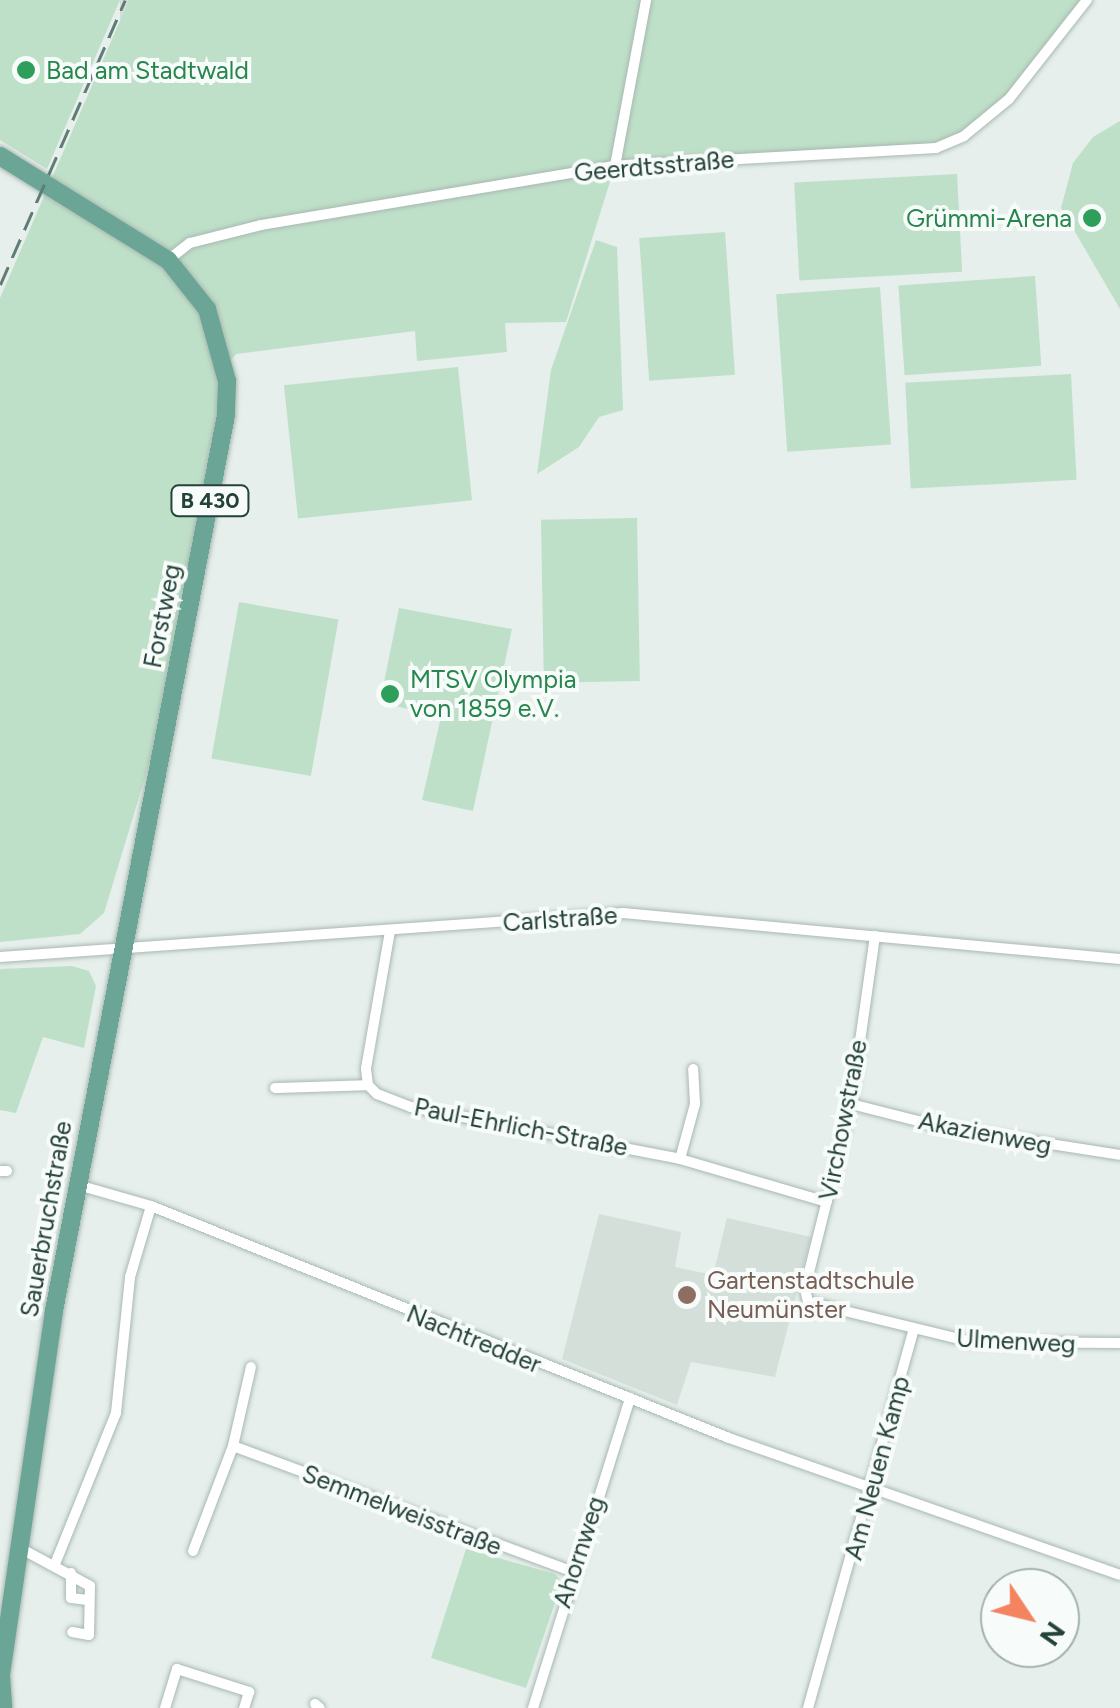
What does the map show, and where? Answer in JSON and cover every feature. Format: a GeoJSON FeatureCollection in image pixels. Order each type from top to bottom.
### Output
{"type":"FeatureCollection","features":[{"type":"Feature","properties":{"kind":"main road","name":"Forstweg"},"geometry":{"type":"LineString","coordinates":[[0,156],[168,260],[208,309],[219,340],[226,415],[122,951]]}},
{"type":"Feature","properties":{"kind":"main road","name":"Sauerbruchstraße"},"geometry":{"type":"LineString","coordinates":[[3,1708],[0,1678],[17,1546],[76,1184],[122,951]]}},
{"type":"Feature","properties":{"kind":"street"},"geometry":{"type":"LineString","coordinates":[[615,166],[646,0]]}},
{"type":"Feature","properties":{"kind":"street","name":"Geerdtsstraße"},"geometry":{"type":"LineString","coordinates":[[168,260],[190,243],[261,225],[615,166],[936,148],[964,136],[1009,99],[1087,0]]}},
{"type":"Feature","properties":{"kind":"street","name":"Carlstraße"},"geometry":{"type":"LineString","coordinates":[[0,958],[622,913],[1120,959]]}},
{"type":"Feature","properties":{"kind":"street"},"geometry":{"type":"LineString","coordinates":[[368,1085],[390,931]]}},
{"type":"Feature","properties":{"kind":"street","name":"Virchowstraße"},"geometry":{"type":"LineString","coordinates":[[875,936],[851,1104],[805,1288],[808,1302],[913,1332]]}},
{"type":"Feature","properties":{"kind":"street"},"geometry":{"type":"LineString","coordinates":[[680,1159],[695,1104],[693,1069]]}},
{"type":"Feature","properties":{"kind":"street","name":"Paul-Ehrlich-Straße"},"geometry":{"type":"LineString","coordinates":[[275,1088],[368,1085],[411,1106],[680,1159],[828,1202]]}},
{"type":"Feature","properties":{"kind":"street","name":"Akazienweg"},"geometry":{"type":"LineString","coordinates":[[851,1104],[942,1127],[1120,1155]]}},
{"type":"Feature","properties":{"kind":"street","name":"Nachtredder"},"geometry":{"type":"LineString","coordinates":[[76,1184],[150,1206],[630,1398],[1120,1575]]}},
{"type":"Feature","properties":{"kind":"street"},"geometry":{"type":"LineString","coordinates":[[55,1564],[116,1412],[130,1277],[150,1206]]}},
{"type":"Feature","properties":{"kind":"street","name":"Ulmenweg"},"geometry":{"type":"LineString","coordinates":[[913,1332],[1017,1346],[1120,1343]]}},
{"type":"Feature","properties":{"kind":"street","name":"Am Neuen Kamp"},"geometry":{"type":"LineString","coordinates":[[808,1708],[873,1487],[913,1332]]}},
{"type":"Feature","properties":{"kind":"street"},"geometry":{"type":"LineString","coordinates":[[193,1551],[233,1446],[251,1367]]}},
{"type":"Feature","properties":{"kind":"street","name":"Ahornweg"},"geometry":{"type":"LineString","coordinates":[[533,1708],[571,1571],[630,1398]]}},
{"type":"Feature","properties":{"kind":"street","name":"Semmelweisstraße"},"geometry":{"type":"LineString","coordinates":[[233,1446],[571,1571]]}},
{"type":"Feature","properties":{"kind":"street"},"geometry":{"type":"LineString","coordinates":[[17,1546],[90,1586],[89,1635],[72,1632]]}},
{"type":"Feature","properties":{"kind":"street"},"geometry":{"type":"LineString","coordinates":[[71,1573],[72,1598],[88,1600]]}},
{"type":"Feature","properties":{"kind":"street"},"geometry":{"type":"LineString","coordinates":[[165,1708],[177,1670],[249,1692],[244,1708]]}},
{"type":"Feature","properties":{"kind":"shaded area"},"geometry":{"type":"Polygon","coordinates":[[[120,0],[129,0],[129,301],[120,301],[120,0]]]}},
{"type":"Feature","properties":{"kind":"shaded area","name":"Gartenstadtschule Neumünster"},"geometry":{"type":"Polygon","coordinates":[[[599,1214],[681,1232],[675,1267],[713,1275],[727,1218],[811,1237],[775,1377],[691,1362],[677,1405],[562,1359],[599,1214]]]}},
{"type":"Feature","properties":{"kind":"green space"},"geometry":{"type":"Polygon","coordinates":[[[0,0],[120,0],[47,169],[0,140],[0,0]]]}},
{"type":"Feature","properties":{"kind":"green space"},"geometry":{"type":"Polygon","coordinates":[[[129,0],[1087,0],[989,117],[936,148],[615,166],[566,322],[505,323],[507,352],[417,361],[415,331],[236,354],[217,377],[217,425],[153,751],[104,913],[80,934],[0,942],[0,298],[129,0]]]}},
{"type":"Feature","properties":{"kind":"green space","name":"Grümmi-Arena"},"geometry":{"type":"Polygon","coordinates":[[[1120,121],[1120,309],[1061,208],[1073,163],[1093,137],[1120,121]]]}},
{"type":"Feature","properties":{"kind":"green space"},"geometry":{"type":"Polygon","coordinates":[[[957,174],[962,272],[799,280],[794,183],[957,174]]]}},
{"type":"Feature","properties":{"kind":"green space"},"geometry":{"type":"Polygon","coordinates":[[[725,232],[735,375],[649,381],[639,238],[725,232]]]}},
{"type":"Feature","properties":{"kind":"green space"},"geometry":{"type":"Polygon","coordinates":[[[596,240],[617,247],[623,410],[599,417],[579,447],[537,474],[551,370],[596,240]]]}},
{"type":"Feature","properties":{"kind":"green space"},"geometry":{"type":"Polygon","coordinates":[[[1035,276],[1041,366],[905,375],[898,286],[1035,276]]]}},
{"type":"Feature","properties":{"kind":"green space"},"geometry":{"type":"Polygon","coordinates":[[[880,287],[891,445],[787,452],[776,294],[880,287]]]}},
{"type":"Feature","properties":{"kind":"green space"},"geometry":{"type":"Polygon","coordinates":[[[458,367],[472,500],[298,519],[284,385],[458,367]]]}},
{"type":"Feature","properties":{"kind":"green space"},"geometry":{"type":"Polygon","coordinates":[[[1071,374],[1077,480],[911,489],[905,383],[1071,374]]]}},
{"type":"Feature","properties":{"kind":"green space"},"geometry":{"type":"Polygon","coordinates":[[[637,518],[640,681],[544,683],[541,520],[637,518]]]}},
{"type":"Feature","properties":{"kind":"green space"},"geometry":{"type":"Polygon","coordinates":[[[239,602],[338,620],[311,776],[211,759],[239,602]]]}},
{"type":"Feature","properties":{"kind":"green space"},"geometry":{"type":"Polygon","coordinates":[[[399,608],[512,629],[473,811],[422,800],[441,717],[380,702],[399,608]]]}},
{"type":"Feature","properties":{"kind":"green space"},"geometry":{"type":"Polygon","coordinates":[[[72,966],[89,971],[96,986],[84,1048],[43,1037],[16,1113],[0,1110],[0,969],[72,966]]]}},
{"type":"Feature","properties":{"kind":"green space"},"geometry":{"type":"Polygon","coordinates":[[[466,1549],[555,1574],[562,1582],[526,1688],[431,1658],[466,1549]]]}},
{"type":"Feature","properties":{"kind":"railway"},"geometry":{"type":"LineString","coordinates":[[0,285],[125,0]]}},
{"type":"Feature","properties":{"kind":"place","name":"Bad am Stadtwald"},"geometry":{"type":"Point","coordinates":[26,70]}},
{"type":"Feature","properties":{"kind":"place","name":"Grümmi-Arena"},"geometry":{"type":"Point","coordinates":[1092,218]}},
{"type":"Feature","properties":{"kind":"place","name":"MTSV Olympia von 1859 e.V."},"geometry":{"type":"Point","coordinates":[390,694]}},
{"type":"Feature","properties":{"kind":"place","name":"Gartenstadtschule Neumünster"},"geometry":{"type":"Point","coordinates":[687,1295]}}]}
